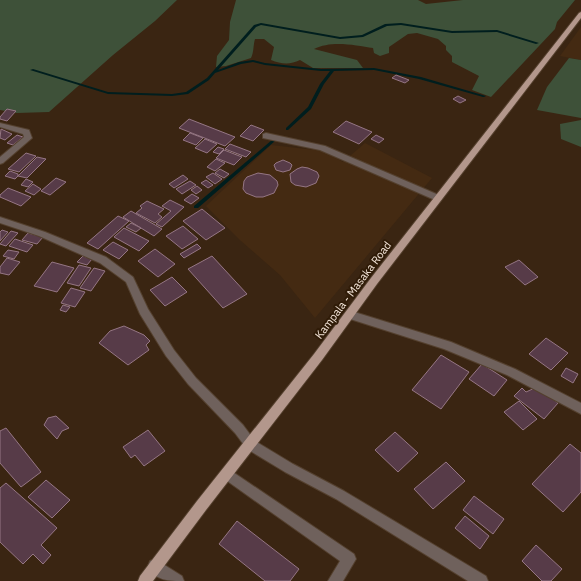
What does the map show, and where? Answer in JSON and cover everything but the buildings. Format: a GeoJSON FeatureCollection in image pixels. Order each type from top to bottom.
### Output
{"type":"FeatureCollection","features":[{"type":"Feature","properties":{"kind":"main road","name":"Kampala - Masaka Road"},"geometry":{"type":"LineString","coordinates":[[145,581],[176,537],[251,445],[351,314],[374,281],[581,14]]}},
{"type":"Feature","properties":{"kind":"street"},"geometry":{"type":"LineString","coordinates":[[0,125],[26,132],[28,138],[0,161]]}},
{"type":"Feature","properties":{"kind":"street"},"geometry":{"type":"LineString","coordinates":[[266,136],[322,148],[438,198]]}},
{"type":"Feature","properties":{"kind":"street"},"geometry":{"type":"LineString","coordinates":[[0,220],[42,234],[104,260],[130,280],[144,311],[170,353],[192,381],[239,429],[251,445],[289,468],[340,495],[481,581]]}},
{"type":"Feature","properties":{"kind":"street"},"geometry":{"type":"LineString","coordinates":[[351,314],[454,348],[511,372],[581,409]]}},
{"type":"Feature","properties":{"kind":"street"},"geometry":{"type":"LineString","coordinates":[[227,474],[349,559],[335,581]]}},
{"type":"Feature","properties":{"kind":"street"},"geometry":{"type":"LineString","coordinates":[[155,566],[177,581]]}},
{"type":"Feature","properties":{"kind":"shaded area"},"geometry":{"type":"Polygon","coordinates":[[[581,27],[581,60],[560,56],[581,27]]]}},
{"type":"Feature","properties":{"kind":"shaded area"},"geometry":{"type":"Polygon","coordinates":[[[365,143],[432,178],[315,318],[280,275],[241,241],[206,206],[271,145],[324,151],[343,162],[365,143]]]}},
{"type":"Feature","properties":{"kind":"green space"},"geometry":{"type":"Polygon","coordinates":[[[0,0],[177,0],[155,21],[113,55],[49,112],[17,113],[0,110],[0,0]]]}},
{"type":"Feature","properties":{"kind":"green space"},"geometry":{"type":"Polygon","coordinates":[[[236,0],[418,0],[426,4],[463,0],[575,0],[557,22],[555,29],[491,97],[472,90],[479,76],[452,62],[452,56],[446,50],[446,46],[438,39],[417,33],[408,34],[389,47],[389,53],[380,56],[374,53],[373,48],[351,45],[335,44],[321,46],[314,49],[357,60],[363,68],[313,68],[300,60],[296,62],[282,63],[271,60],[274,47],[264,39],[255,39],[251,58],[226,66],[216,67],[217,56],[229,40],[230,22],[236,0]]]}},
{"type":"Feature","properties":{"kind":"green space"},"geometry":{"type":"Polygon","coordinates":[[[569,58],[581,60],[581,118],[537,110],[547,87],[569,58]]]}},
{"type":"Feature","properties":{"kind":"green space"},"geometry":{"type":"Polygon","coordinates":[[[581,120],[581,147],[561,139],[560,124],[581,120]]]}},
{"type":"Feature","properties":{"kind":"waterway"},"geometry":{"type":"LineString","coordinates":[[32,70],[108,93],[172,95],[187,93],[208,79],[255,26],[261,24],[340,38],[363,36],[386,25],[401,24],[452,32],[497,31],[537,43]]}},
{"type":"Feature","properties":{"kind":"waterway"},"geometry":{"type":"LineString","coordinates":[[215,72],[240,63],[253,61],[265,64],[321,70],[374,69],[420,78],[484,96]]}},
{"type":"Feature","properties":{"kind":"waterway"},"geometry":{"type":"LineString","coordinates":[[287,129],[310,108],[322,84],[333,70]]}},
{"type":"Feature","properties":{"kind":"waterway"},"geometry":{"type":"LineString","coordinates":[[196,207],[273,141]]}}]}
